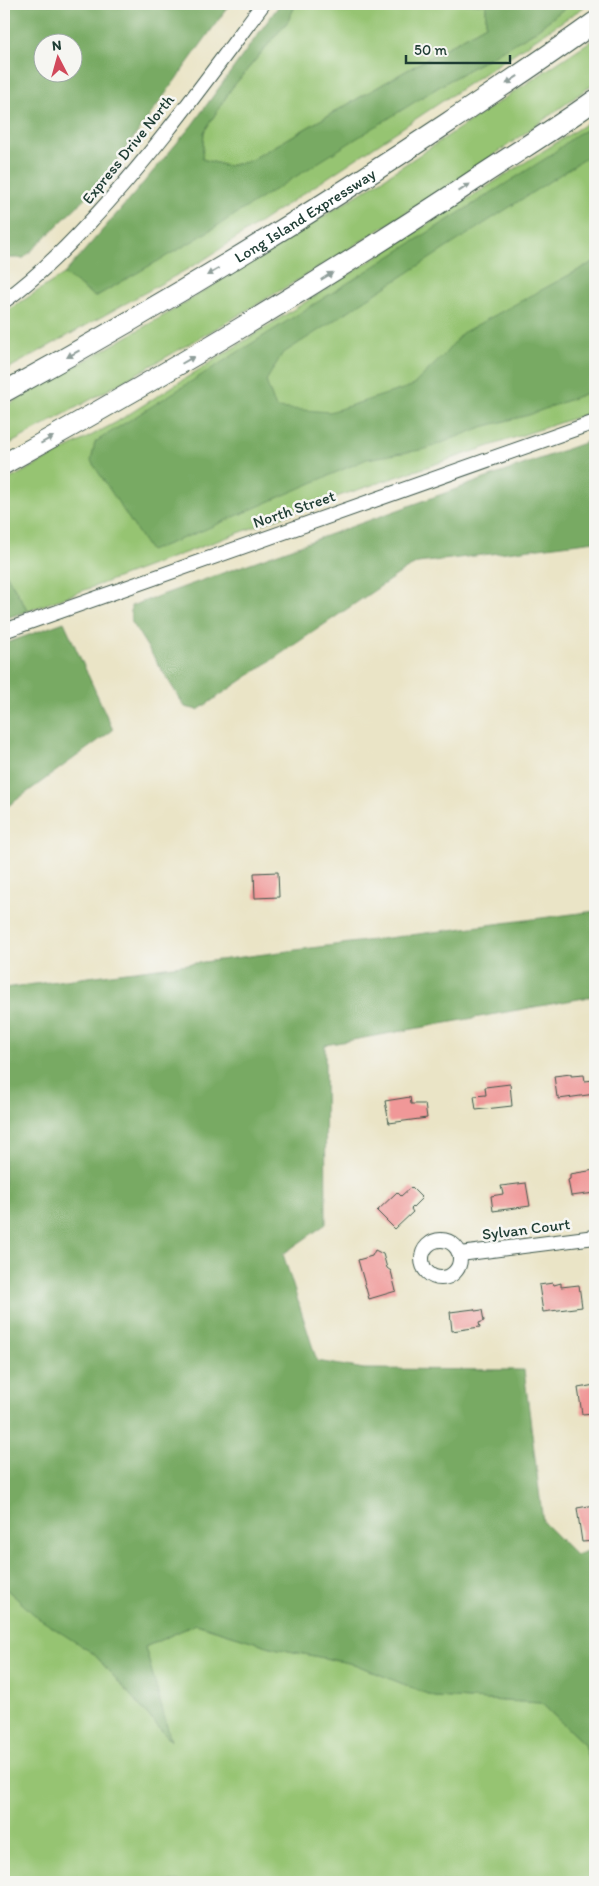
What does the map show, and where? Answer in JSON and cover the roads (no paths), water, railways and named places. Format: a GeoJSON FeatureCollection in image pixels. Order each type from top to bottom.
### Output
{"type":"FeatureCollection","features":[{"type":"Feature","properties":{"kind":"highway","name":"Long Island Expressway"},"geometry":{"type":"LineString","coordinates":[[4,392],[76,353],[241,256],[396,158],[556,51],[595,22]]}},
{"type":"Feature","properties":{"kind":"highway"},"geometry":{"type":"LineString","coordinates":[[4,464],[107,407],[274,309],[430,210],[595,100]]}},
{"type":"Feature","properties":{"kind":"street","name":"Express Drive North"},"geometry":{"type":"LineString","coordinates":[[4,301],[26,286],[70,244],[111,200],[155,148],[263,4]]}},
{"type":"Feature","properties":{"kind":"street","name":"North Street"},"geometry":{"type":"LineString","coordinates":[[4,631],[595,422]]}},
{"type":"Feature","properties":{"kind":"street","name":"Sylvan Court"},"geometry":{"type":"LineString","coordinates":[[460,1254],[595,1237]]}}]}
